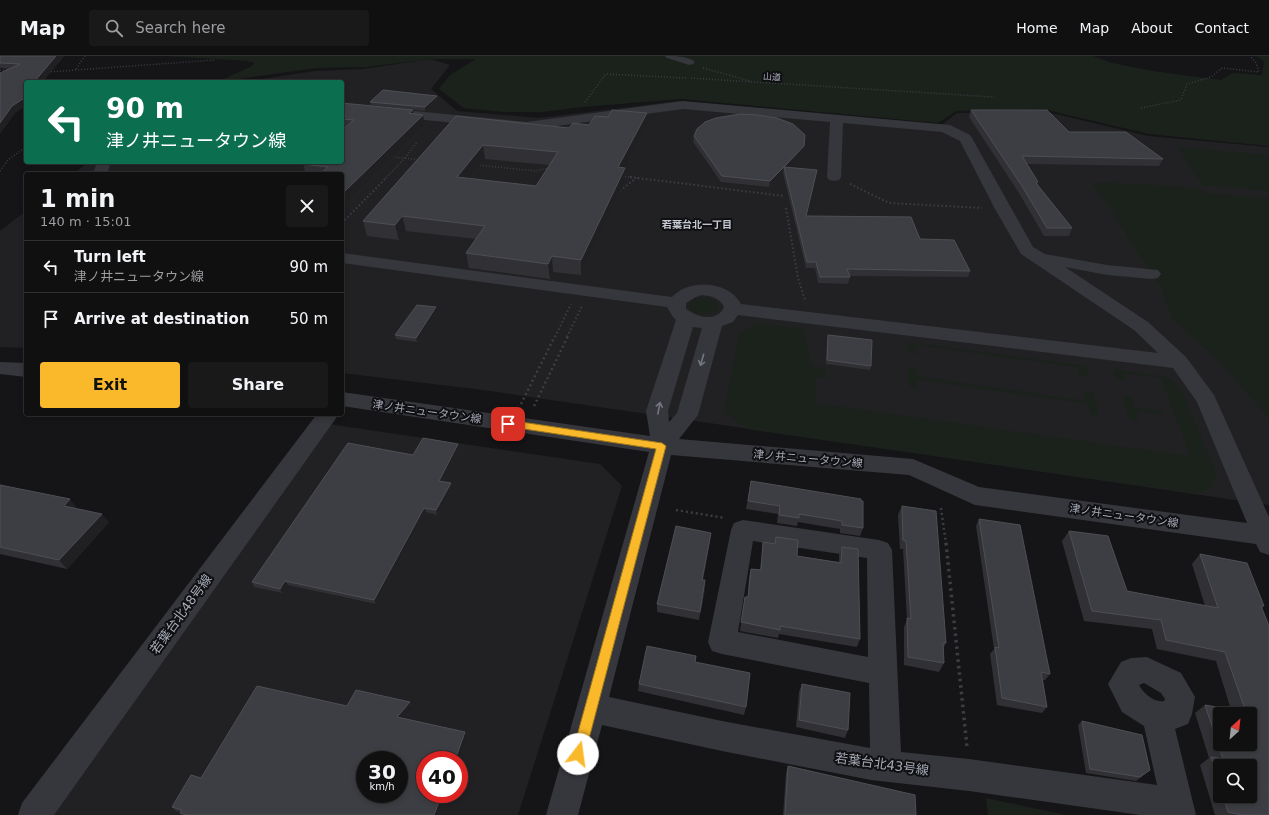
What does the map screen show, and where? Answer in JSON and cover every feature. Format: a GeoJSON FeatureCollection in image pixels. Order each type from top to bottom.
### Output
{"type":"FeatureCollection","features":[{"type":"Feature","properties":{"kind":"street"},"geometry":{"type":"LineString","coordinates":[[671,56],[689,62]]}},
{"type":"Feature","properties":{"kind":"street"},"geometry":{"type":"LineString","coordinates":[[344,108],[526,126],[683,105],[945,128],[965,138],[1027,250],[1141,326],[1179,362],[1208,400],[1268,539]]}},
{"type":"Feature","properties":{"kind":"street"},"geometry":{"type":"LineString","coordinates":[[834,177],[837,119]]}},
{"type":"Feature","properties":{"kind":"street"},"geometry":{"type":"LineString","coordinates":[[344,258],[681,311],[694,322],[713,323],[728,317],[733,309],[731,302],[727,297],[711,290],[693,291],[679,298],[681,311],[657,411],[662,446],[562,815]]}},
{"type":"Feature","properties":{"kind":"street"},"geometry":{"type":"LineString","coordinates":[[1037,258],[1108,270],[1152,274]]}},
{"type":"Feature","properties":{"kind":"street"},"geometry":{"type":"LineString","coordinates":[[733,309],[1179,362]]}},
{"type":"Feature","properties":{"kind":"street"},"geometry":{"type":"LineString","coordinates":[[662,446],[687,415],[713,323]]}},
{"type":"Feature","properties":{"kind":"street"},"geometry":{"type":"LineString","coordinates":[[0,368],[24,370]]}},
{"type":"Feature","properties":{"kind":"street","name":"津ノ井ニュータウン線"},"geometry":{"type":"LineString","coordinates":[[344,399],[662,446],[913,467],[975,496],[1268,539]]}},
{"type":"Feature","properties":{"kind":"street","name":"若葉台北48号線"},"geometry":{"type":"LineString","coordinates":[[34,815],[327,416]]}},
{"type":"Feature","properties":{"kind":"street"},"geometry":{"type":"LineString","coordinates":[[883,673],[722,642],[743,530],[879,550],[883,673],[886,766]]}},
{"type":"Feature","properties":{"kind":"street","name":"若葉台北43号線"},"geometry":{"type":"LineString","coordinates":[[591,708],[722,736],[886,766],[969,775],[1178,809],[1157,717]]}},
{"type":"Feature","properties":{"kind":"path"},"geometry":{"type":"LineString","coordinates":[[76,69],[84,56]]}},
{"type":"Feature","properties":{"kind":"path"},"geometry":{"type":"LineString","coordinates":[[1141,108],[1180,100],[1188,84],[1204,80],[1218,73],[1222,68],[1259,72],[1256,63],[1250,56]]}},
{"type":"Feature","properties":{"kind":"path"},"geometry":{"type":"LineString","coordinates":[[46,72],[215,60]]}},
{"type":"Feature","properties":{"kind":"path"},"geometry":{"type":"LineString","coordinates":[[689,62],[729,76],[780,87]]}},
{"type":"Feature","properties":{"kind":"path"},"geometry":{"type":"LineString","coordinates":[[0,70],[11,70]]}},
{"type":"Feature","properties":{"kind":"path","name":"山道"},"geometry":{"type":"LineString","coordinates":[[573,119],[606,74],[994,97]]}},
{"type":"Feature","properties":{"kind":"path"},"geometry":{"type":"LineString","coordinates":[[344,221],[405,158],[417,142]]}},
{"type":"Feature","properties":{"kind":"path"},"geometry":{"type":"LineString","coordinates":[[0,171],[8,160],[24,148]]}},
{"type":"Feature","properties":{"kind":"path"},"geometry":{"type":"LineString","coordinates":[[389,157],[420,160]]}},
{"type":"Feature","properties":{"kind":"path"},"geometry":{"type":"LineString","coordinates":[[474,165],[535,171],[549,168]]}},
{"type":"Feature","properties":{"kind":"path"},"geometry":{"type":"LineString","coordinates":[[615,175],[784,196]]}},
{"type":"Feature","properties":{"kind":"path"},"geometry":{"type":"LineString","coordinates":[[620,183],[623,176]]}},
{"type":"Feature","properties":{"kind":"path"},"geometry":{"type":"LineString","coordinates":[[834,177],[889,204],[1003,209]]}},
{"type":"Feature","properties":{"kind":"path"},"geometry":{"type":"LineString","coordinates":[[619,192],[636,178]]}},
{"type":"Feature","properties":{"kind":"path"},"geometry":{"type":"LineString","coordinates":[[786,208],[798,278]]}},
{"type":"Feature","properties":{"kind":"path"},"geometry":{"type":"LineString","coordinates":[[521,404],[574,297]]}},
{"type":"Feature","properties":{"kind":"path"},"geometry":{"type":"LineString","coordinates":[[534,406],[582,306]]}},
{"type":"Feature","properties":{"kind":"path"},"geometry":{"type":"LineString","coordinates":[[941,508],[949,563],[969,775]]}},
{"type":"Feature","properties":{"kind":"path"},"geometry":{"type":"LineString","coordinates":[[676,510],[746,522],[743,530]]}},
{"type":"Feature","properties":{"kind":"shaded area"},"geometry":{"type":"Polygon","coordinates":[[[167,56],[1093,56],[1112,63],[1152,71],[1221,80],[1233,73],[1262,75],[1264,62],[1257,56],[1269,56],[1269,146],[1149,134],[1043,109],[956,111],[938,123],[681,99],[582,107],[542,112],[504,112],[464,108],[439,89],[450,75],[476,59],[431,59],[366,67],[316,68],[231,80],[221,80],[250,67],[255,63],[249,61],[167,56]]]}},
{"type":"Feature","properties":{"kind":"shaded area"},"geometry":{"type":"Polygon","coordinates":[[[431,59],[450,65],[431,89],[457,111],[539,118],[678,101],[941,125],[957,113],[1043,111],[1148,136],[1269,147],[1269,505],[483,390],[344,373],[344,172],[76,172],[86,164],[344,164],[344,80],[255,80],[315,71],[363,69],[431,59]]]}},
{"type":"Feature","properties":{"kind":"shaded area"},"geometry":{"type":"Polygon","coordinates":[[[1178,147],[1269,155],[1269,191],[1201,185],[1178,147]]]}},
{"type":"Feature","properties":{"kind":"shaded area"},"geometry":{"type":"Polygon","coordinates":[[[1098,182],[1200,188],[1204,193],[1269,198],[1269,419],[1222,364],[1172,319],[1161,287],[1132,245],[1111,209],[1093,185],[1098,182]]]}},
{"type":"Feature","properties":{"kind":"shaded area"},"geometry":{"type":"Polygon","coordinates":[[[24,213],[24,348],[0,347],[0,231],[24,213]]]}},
{"type":"Feature","properties":{"kind":"shaded area"},"geometry":{"type":"Polygon","coordinates":[[[705,297],[716,302],[718,308],[715,311],[707,314],[699,314],[689,307],[690,302],[696,298],[705,297]]]}},
{"type":"Feature","properties":{"kind":"shaded area"},"geometry":{"type":"Polygon","coordinates":[[[757,323],[804,329],[812,366],[825,368],[825,378],[816,378],[815,403],[1189,456],[1161,378],[1125,373],[1125,381],[1118,380],[1114,376],[1113,369],[1166,377],[1176,384],[1183,394],[1217,474],[1211,488],[1199,494],[747,429],[724,412],[739,334],[757,323]]]}},
{"type":"Feature","properties":{"kind":"shaded area"},"geometry":{"type":"Polygon","coordinates":[[[907,342],[1086,366],[1088,376],[1080,376],[1077,367],[916,345],[916,355],[907,349],[907,342]]]}},
{"type":"Feature","properties":{"kind":"shaded area"},"geometry":{"type":"Polygon","coordinates":[[[914,366],[917,376],[1087,401],[1083,390],[1093,394],[1099,413],[1098,415],[1091,415],[1087,404],[918,380],[915,389],[909,385],[908,368],[914,366]]]}},
{"type":"Feature","properties":{"kind":"shaded area"},"geometry":{"type":"Polygon","coordinates":[[[1125,395],[1131,397],[1134,407],[1162,412],[1162,415],[1137,411],[1139,421],[1132,420],[1128,415],[1123,398],[1125,395]]]}},
{"type":"Feature","properties":{"kind":"shaded area"},"geometry":{"type":"Polygon","coordinates":[[[328,424],[600,464],[622,486],[518,815],[35,815],[328,424]]]}},
{"type":"Feature","properties":{"kind":"shaded area"},"geometry":{"type":"Polygon","coordinates":[[[986,798],[1066,815],[988,815],[986,798]]]}},
{"type":"Feature","properties":{"kind":"building"},"geometry":{"type":"Polygon","coordinates":[[[0,56],[56,56],[36,80],[24,80],[24,98],[12,106],[0,123],[0,73],[20,64],[0,63],[0,56]]]}},
{"type":"Feature","properties":{"kind":"building"},"geometry":{"type":"Polygon","coordinates":[[[383,90],[437,96],[425,107],[370,102],[383,90]]]}},
{"type":"Feature","properties":{"kind":"building"},"geometry":{"type":"Polygon","coordinates":[[[344,103],[413,110],[409,113],[423,115],[344,192],[344,172],[322,172],[328,167],[303,164],[344,164],[344,128],[354,120],[344,119],[344,103]]]}},
{"type":"Feature","properties":{"kind":"building"},"geometry":{"type":"Polygon","coordinates":[[[612,110],[647,113],[618,167],[625,168],[581,260],[552,256],[548,264],[466,253],[485,226],[402,216],[395,225],[363,221],[456,116],[569,128],[573,123],[589,125],[595,116],[608,117],[612,110]],[[483,145],[457,177],[536,186],[558,152],[483,145]]]}},
{"type":"Feature","properties":{"kind":"building"},"geometry":{"type":"Polygon","coordinates":[[[971,110],[1047,110],[1069,132],[1126,132],[1163,159],[1022,156],[1038,182],[1036,183],[1072,228],[1047,228],[1022,186],[971,110]]]}},
{"type":"Feature","properties":{"kind":"building"},"geometry":{"type":"Polygon","coordinates":[[[740,114],[777,118],[793,124],[805,135],[804,146],[770,181],[722,176],[694,136],[697,129],[705,122],[716,118],[740,114]]]}},
{"type":"Feature","properties":{"kind":"building"},"geometry":{"type":"Polygon","coordinates":[[[784,167],[817,170],[806,216],[911,217],[920,239],[954,240],[970,271],[847,269],[850,277],[820,277],[816,262],[807,262],[784,167]]]}},
{"type":"Feature","properties":{"kind":"building"},"geometry":{"type":"Polygon","coordinates":[[[417,305],[436,307],[416,338],[395,335],[417,305]]]}},
{"type":"Feature","properties":{"kind":"building"},"geometry":{"type":"Polygon","coordinates":[[[828,335],[872,340],[871,366],[827,360],[828,335]]]}},
{"type":"Feature","properties":{"kind":"building"},"geometry":{"type":"Polygon","coordinates":[[[423,438],[458,444],[439,481],[451,483],[436,510],[424,508],[374,600],[285,581],[280,589],[252,582],[348,443],[413,455],[423,438]]]}},
{"type":"Feature","properties":{"kind":"building"},"geometry":{"type":"Polygon","coordinates":[[[751,481],[861,499],[861,501],[863,501],[863,528],[842,525],[842,521],[799,514],[799,518],[779,515],[780,506],[748,501],[751,481]]]}},
{"type":"Feature","properties":{"kind":"building"},"geometry":{"type":"Polygon","coordinates":[[[0,485],[70,499],[64,506],[102,514],[59,560],[0,547],[0,485]]]}},
{"type":"Feature","properties":{"kind":"building"},"geometry":{"type":"Polygon","coordinates":[[[902,506],[936,511],[946,643],[943,643],[944,663],[908,657],[907,618],[911,619],[906,541],[903,540],[902,506]]]}},
{"type":"Feature","properties":{"kind":"building"},"geometry":{"type":"Polygon","coordinates":[[[979,519],[1020,525],[1050,674],[1041,672],[1047,707],[1002,698],[995,647],[999,648],[979,519]]]}},
{"type":"Feature","properties":{"kind":"building"},"geometry":{"type":"Polygon","coordinates":[[[676,526],[711,533],[702,580],[705,580],[700,612],[657,604],[676,526]]]}},
{"type":"Feature","properties":{"kind":"building"},"geometry":{"type":"Polygon","coordinates":[[[1069,531],[1108,536],[1127,591],[1218,608],[1200,554],[1247,563],[1264,606],[1261,606],[1269,626],[1269,815],[1242,815],[1228,812],[1225,803],[1257,803],[1257,759],[1223,759],[1220,751],[1257,751],[1257,707],[1244,707],[1225,652],[1166,640],[1161,620],[1092,611],[1069,531]]]}},
{"type":"Feature","properties":{"kind":"building"},"geometry":{"type":"Polygon","coordinates":[[[776,537],[798,540],[797,556],[841,563],[842,547],[858,549],[860,639],[780,626],[780,630],[741,622],[745,597],[748,597],[751,569],[761,570],[763,542],[775,544],[776,537]]]}},
{"type":"Feature","properties":{"kind":"building"},"geometry":{"type":"Polygon","coordinates":[[[647,646],[696,656],[695,662],[750,673],[746,707],[639,684],[647,646]]]}},
{"type":"Feature","properties":{"kind":"building"},"geometry":{"type":"Polygon","coordinates":[[[802,684],[850,693],[848,730],[799,720],[802,684]]]}},
{"type":"Feature","properties":{"kind":"building"},"geometry":{"type":"Polygon","coordinates":[[[257,686],[347,706],[356,690],[410,702],[397,717],[465,732],[458,751],[416,751],[416,803],[439,803],[434,815],[187,815],[180,813],[182,810],[172,807],[191,775],[201,778],[257,686]]]}},
{"type":"Feature","properties":{"kind":"building"},"geometry":{"type":"Polygon","coordinates":[[[1205,705],[1217,707],[1213,707],[1213,729],[1205,705]]]}},
{"type":"Feature","properties":{"kind":"building"},"geometry":{"type":"Polygon","coordinates":[[[1082,721],[1142,735],[1150,770],[1140,777],[1090,769],[1082,721]]]}},
{"type":"Feature","properties":{"kind":"building"},"geometry":{"type":"Polygon","coordinates":[[[1211,757],[1223,759],[1213,759],[1213,763],[1211,757]]]}},
{"type":"Feature","properties":{"kind":"building"},"geometry":{"type":"Polygon","coordinates":[[[788,766],[915,795],[916,815],[785,815],[788,766]]]}},
{"type":"Feature","properties":{"kind":"district","name":"若葉台北一丁目"},"geometry":{"type":"Point","coordinates":[697,224]}},
{"type":"Feature","properties":{"kind":"route"},"geometry":{"type":"LineString","coordinates":[[508,424],[662,446],[578,754]]}}]}
